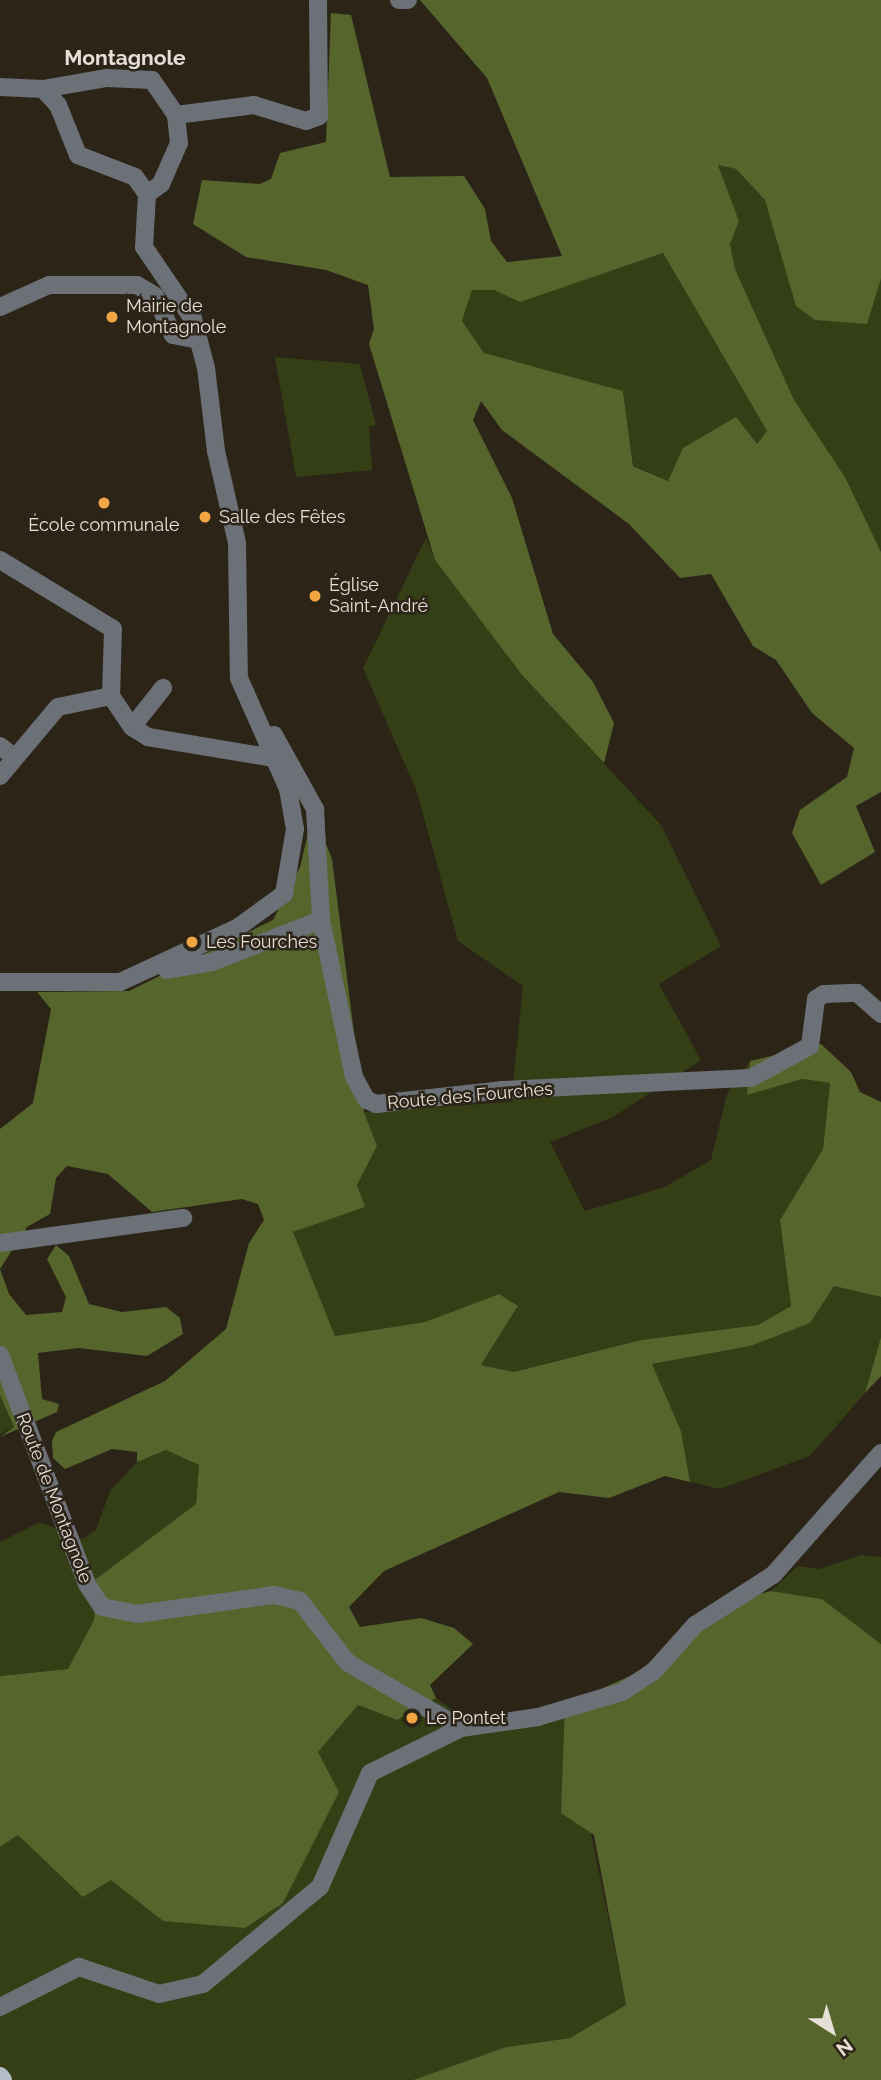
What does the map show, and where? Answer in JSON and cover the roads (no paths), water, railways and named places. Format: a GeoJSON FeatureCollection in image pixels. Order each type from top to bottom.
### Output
{"type":"FeatureCollection","features":[{"type":"Feature","properties":{"kind":"main road"},"geometry":{"type":"LineString","coordinates":[[0,2076],[3,2080]]}},
{"type":"Feature","properties":{"kind":"street"},"geometry":{"type":"LineString","coordinates":[[176,115],[254,105],[306,121],[319,116],[318,0]]}},
{"type":"Feature","properties":{"kind":"street"},"geometry":{"type":"LineString","coordinates":[[399,0],[408,0]]}},
{"type":"Feature","properties":{"kind":"street"},"geometry":{"type":"LineString","coordinates":[[0,87],[43,89],[143,75],[176,115],[177,155],[161,184],[147,194]]}},
{"type":"Feature","properties":{"kind":"street"},"geometry":{"type":"LineString","coordinates":[[43,89],[58,105],[78,155],[135,177],[147,194],[144,247],[187,306],[199,340],[237,543],[236,653],[245,700],[274,758],[294,813],[294,854],[284,894],[262,915],[151,972]]}},
{"type":"Feature","properties":{"kind":"street"},"geometry":{"type":"LineString","coordinates":[[0,307],[48,285],[137,285],[155,296],[173,335],[199,340]]}},
{"type":"Feature","properties":{"kind":"street"},"geometry":{"type":"LineString","coordinates":[[0,560],[113,629],[111,696],[132,727],[148,737],[274,758]]}},
{"type":"Feature","properties":{"kind":"street"},"geometry":{"type":"LineString","coordinates":[[132,727],[163,688]]}},
{"type":"Feature","properties":{"kind":"street"},"geometry":{"type":"LineString","coordinates":[[0,776],[7,751],[58,707],[111,696]]}},
{"type":"Feature","properties":{"kind":"street"},"geometry":{"type":"LineString","coordinates":[[0,982],[102,983],[212,962],[321,920],[315,809],[269,727],[245,700]]}},
{"type":"Feature","properties":{"kind":"street","name":"Route des Fourches"},"geometry":{"type":"LineString","coordinates":[[321,920],[354,1077],[367,1100],[376,1104],[503,1090],[751,1078],[810,1046],[816,999],[824,994],[857,993],[881,1014]]}},
{"type":"Feature","properties":{"kind":"street"},"geometry":{"type":"LineString","coordinates":[[0,1243],[183,1218]]}},
{"type":"Feature","properties":{"kind":"street","name":"Route de Montagnole"},"geometry":{"type":"LineString","coordinates":[[0,1356],[87,1584],[102,1607],[137,1614],[274,1595],[300,1601],[348,1663],[461,1728]]}},
{"type":"Feature","properties":{"kind":"street"},"geometry":{"type":"LineString","coordinates":[[0,2007],[79,1966],[159,1994],[203,1984],[320,1887],[370,1773],[461,1728],[538,1717],[622,1692],[654,1671],[695,1625],[773,1576],[881,1453]]}},
{"type":"Feature","properties":{"kind":"place","name":"Mairie de Montagnole"},"geometry":{"type":"Point","coordinates":[112,317]}},
{"type":"Feature","properties":{"kind":"place","name":"École communale"},"geometry":{"type":"Point","coordinates":[104,503]}},
{"type":"Feature","properties":{"kind":"place","name":"Salle des Fêtes"},"geometry":{"type":"Point","coordinates":[205,517]}},
{"type":"Feature","properties":{"kind":"place","name":"Église Saint-André"},"geometry":{"type":"Point","coordinates":[315,596]}},
{"type":"Feature","properties":{"kind":"place","name":"Les Fourches"},"geometry":{"type":"Point","coordinates":[192,942]}},
{"type":"Feature","properties":{"kind":"place","name":"Le Pontet"},"geometry":{"type":"Point","coordinates":[412,1718]}},
{"type":"Feature","properties":{"kind":"district","name":"Montagnole"},"geometry":{"type":"Point","coordinates":[125,58]}}]}
